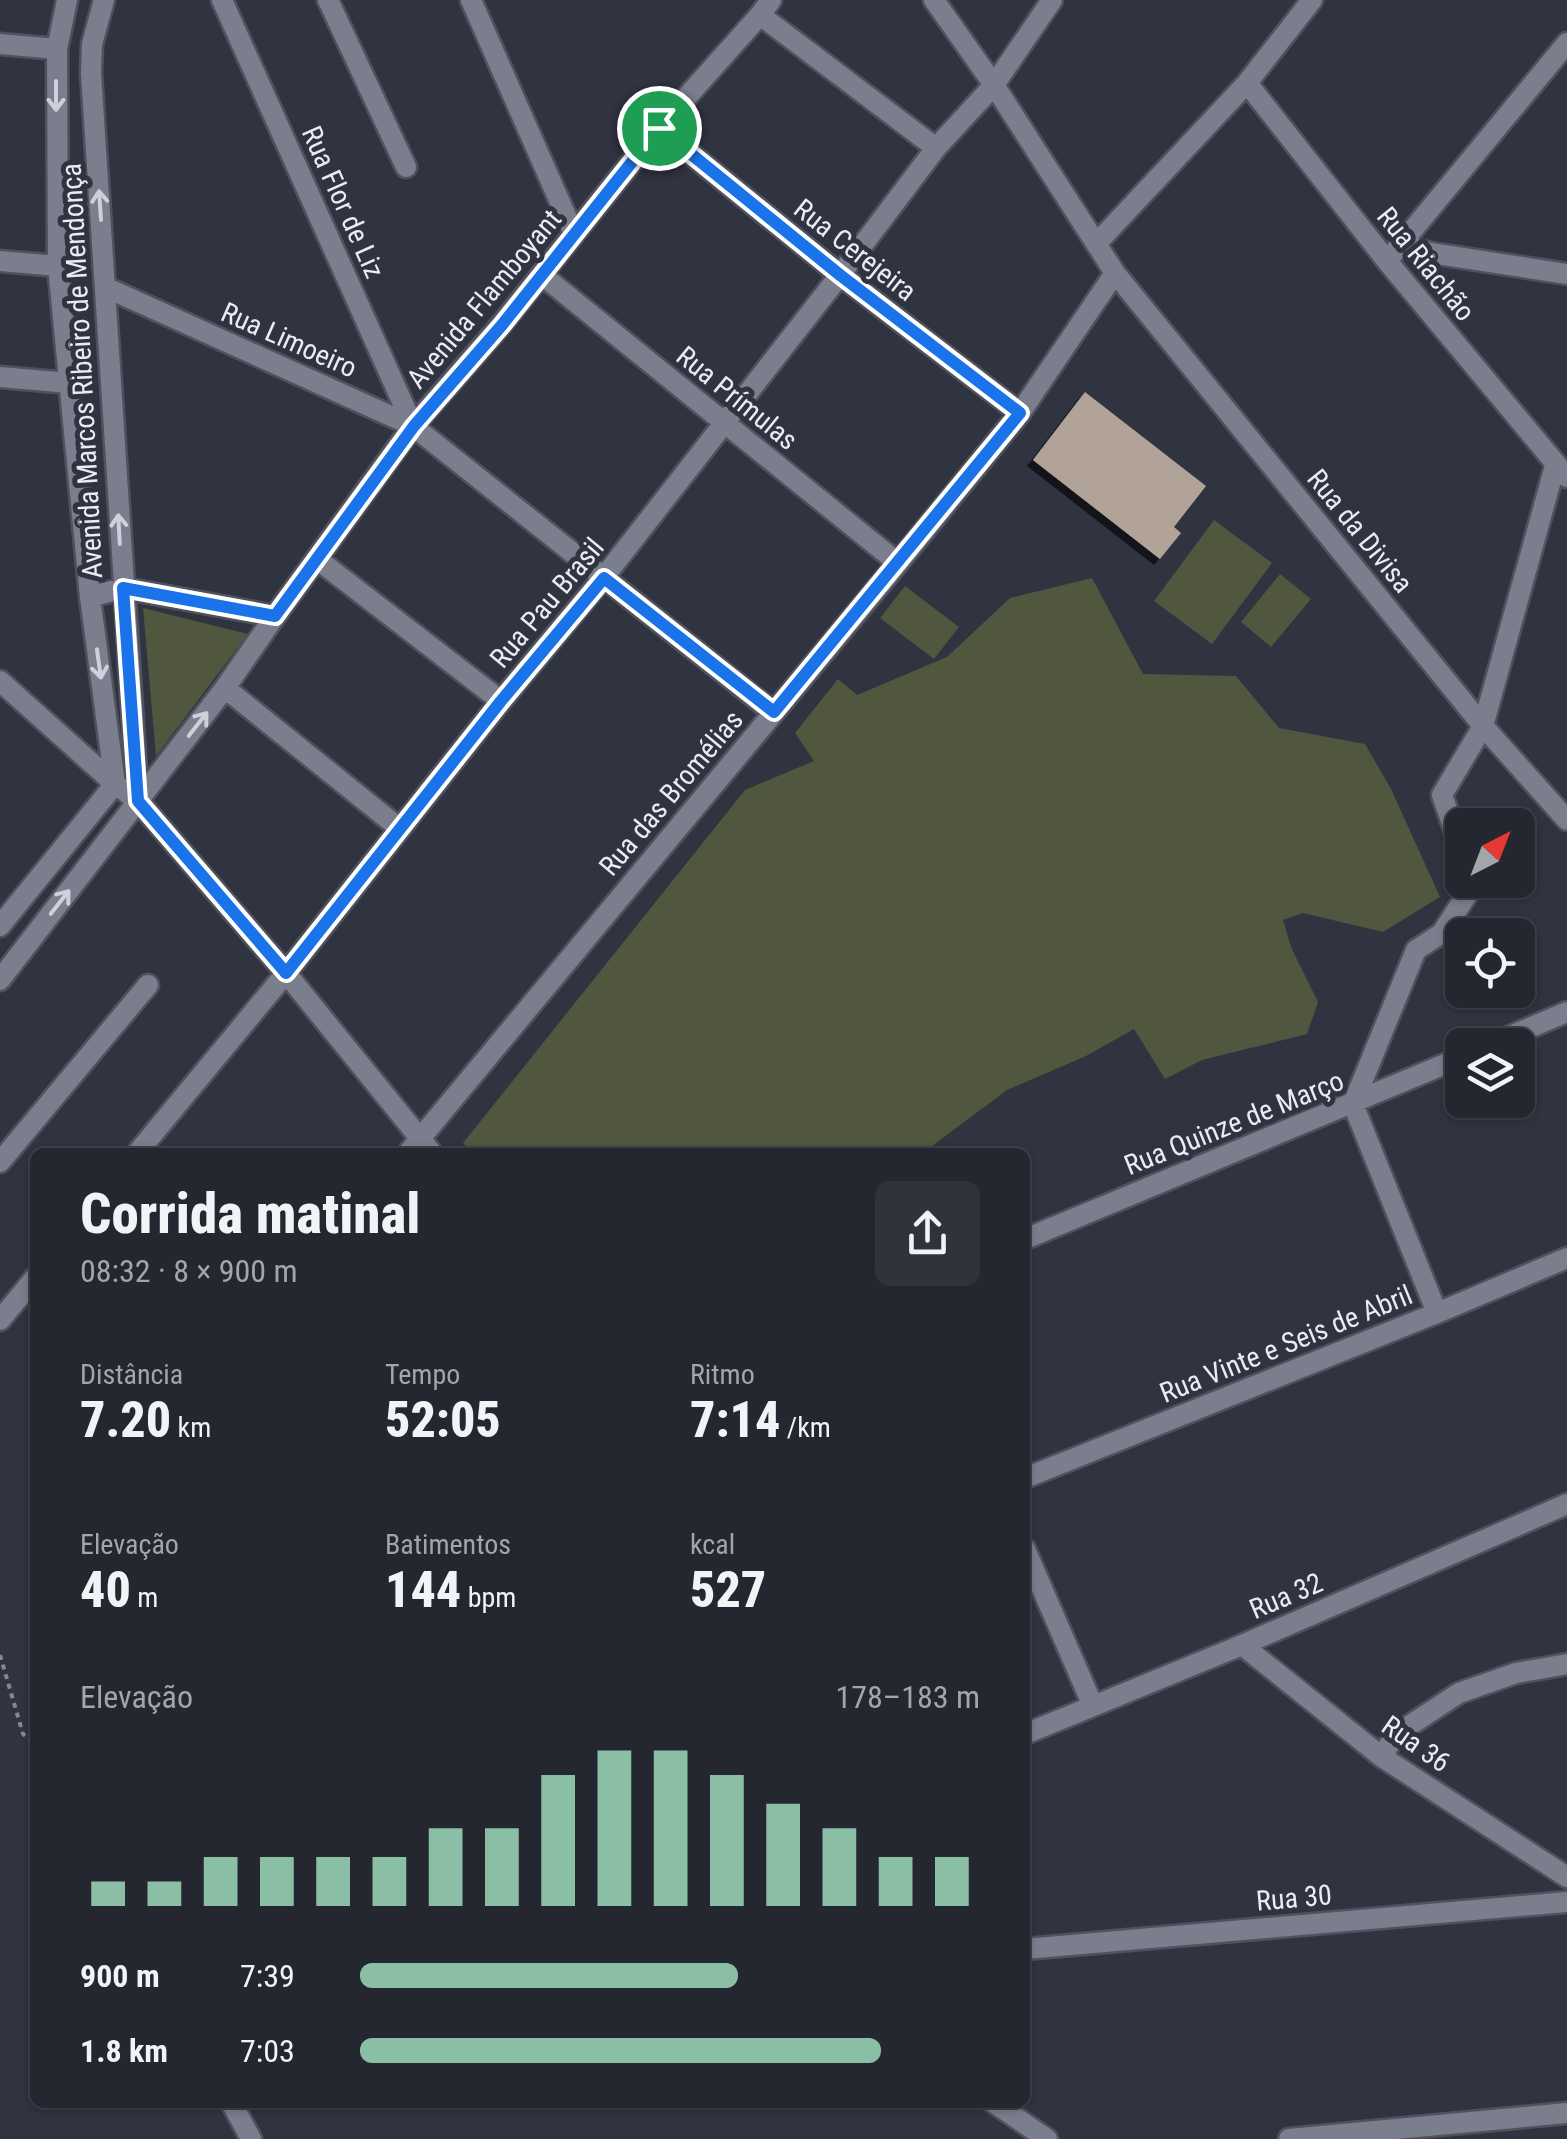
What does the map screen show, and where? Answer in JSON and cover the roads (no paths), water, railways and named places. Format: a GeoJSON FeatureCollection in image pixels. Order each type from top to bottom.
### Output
{"type":"FeatureCollection","features":[{"type":"Feature","properties":{"kind":"street","name":"Avenida Marcos Ribeiro de Mendonça"},"geometry":{"type":"LineString","coordinates":[[67,0],[57,49],[58,266],[90,597],[115,784]]}},
{"type":"Feature","properties":{"kind":"street","name":"Avenida Marcos Ribeiro de Mendonça"},"geometry":{"type":"LineString","coordinates":[[104,0],[92,44],[92,73],[138,801]]}},
{"type":"Feature","properties":{"kind":"street","name":"Rua Flor de Liz"},"geometry":{"type":"LineString","coordinates":[[222,0],[414,426]]}},
{"type":"Feature","properties":{"kind":"street"},"geometry":{"type":"LineString","coordinates":[[328,0],[406,167]]}},
{"type":"Feature","properties":{"kind":"street"},"geometry":{"type":"LineString","coordinates":[[471,0],[574,234]]}},
{"type":"Feature","properties":{"kind":"street","name":"Rua da Divisa"},"geometry":{"type":"LineString","coordinates":[[934,0],[1115,273],[1483,726],[1567,820]]}},
{"type":"Feature","properties":{"kind":"street","name":"Rua Pau Brasil"},"geometry":{"type":"LineString","coordinates":[[141,1148],[604,578],[936,148],[994,86],[1052,0]]}},
{"type":"Feature","properties":{"kind":"street"},"geometry":{"type":"LineString","coordinates":[[1096,244],[1247,82],[1312,0]]}},
{"type":"Feature","properties":{"kind":"street"},"geometry":{"type":"LineString","coordinates":[[766,8],[936,148]]}},
{"type":"Feature","properties":{"kind":"street","name":"Avenida Flamboyant"},"geometry":{"type":"LineString","coordinates":[[0,980],[226,688],[414,426],[502,325],[659,128],[766,8]]}},
{"type":"Feature","properties":{"kind":"street"},"geometry":{"type":"LineString","coordinates":[[0,44],[57,49]]}},
{"type":"Feature","properties":{"kind":"street"},"geometry":{"type":"LineString","coordinates":[[1386,261],[1566,47]]}},
{"type":"Feature","properties":{"kind":"street","name":"Rua Riachão"},"geometry":{"type":"LineString","coordinates":[[1247,82],[1386,261],[1561,471]]}},
{"type":"Feature","properties":{"kind":"street","name":"Rua Cerejeira"},"geometry":{"type":"LineString","coordinates":[[659,128],[840,275],[1020,413]]}},
{"type":"Feature","properties":{"kind":"street"},"geometry":{"type":"LineString","coordinates":[[1400,244],[1431,254],[1567,274]]}},
{"type":"Feature","properties":{"kind":"street"},"geometry":{"type":"LineString","coordinates":[[0,261],[58,266]]}},
{"type":"Feature","properties":{"kind":"street","name":"Rua das Bromélias"},"geometry":{"type":"LineString","coordinates":[[420,1148],[1020,413],[1115,273]]}},
{"type":"Feature","properties":{"kind":"street","name":"Rua Prímulas"},"geometry":{"type":"LineString","coordinates":[[542,274],[898,564]]}},
{"type":"Feature","properties":{"kind":"street","name":"Rua Limoeiro"},"geometry":{"type":"LineString","coordinates":[[105,287],[414,426],[774,712]]}},
{"type":"Feature","properties":{"kind":"street"},"geometry":{"type":"LineString","coordinates":[[0,378],[69,383]]}},
{"type":"Feature","properties":{"kind":"street"},"geometry":{"type":"LineString","coordinates":[[1447,808],[1442,795],[1483,726],[1561,471]]}},
{"type":"Feature","properties":{"kind":"street"},"geometry":{"type":"LineString","coordinates":[[316,559],[501,701]]}},
{"type":"Feature","properties":{"kind":"street"},"geometry":{"type":"LineString","coordinates":[[90,597],[123,588],[275,616]]}},
{"type":"Feature","properties":{"kind":"street"},"geometry":{"type":"LineString","coordinates":[[0,681],[138,801],[286,973],[420,1148]]}},
{"type":"Feature","properties":{"kind":"street"},"geometry":{"type":"LineString","coordinates":[[226,688],[399,828]]}},
{"type":"Feature","properties":{"kind":"street"},"geometry":{"type":"LineString","coordinates":[[0,926],[115,784]]}},
{"type":"Feature","properties":{"kind":"street"},"geometry":{"type":"LineString","coordinates":[[1437,1313],[1353,1104],[1416,950],[1442,934],[1465,898]]}},
{"type":"Feature","properties":{"kind":"street"},"geometry":{"type":"LineString","coordinates":[[0,1162],[148,984]]}},
{"type":"Feature","properties":{"kind":"street"},"geometry":{"type":"LineString","coordinates":[[1529,1028],[1566,1012]]}},
{"type":"Feature","properties":{"kind":"street","name":"Rua Quinze de Março"},"geometry":{"type":"LineString","coordinates":[[1030,1237],[1445,1063]]}},
{"type":"Feature","properties":{"kind":"street","name":"Rua Vinte e Seis de Abril"},"geometry":{"type":"LineString","coordinates":[[1030,1476],[1567,1258]]}},
{"type":"Feature","properties":{"kind":"street"},"geometry":{"type":"LineString","coordinates":[[0,1320],[30,1284]]}},
{"type":"Feature","properties":{"kind":"street","name":"Rua 32"},"geometry":{"type":"LineString","coordinates":[[1030,1732],[1567,1504]]}},
{"type":"Feature","properties":{"kind":"street"},"geometry":{"type":"LineString","coordinates":[[1030,1562],[1092,1706]]}},
{"type":"Feature","properties":{"kind":"street","name":"Rua 36"},"geometry":{"type":"LineString","coordinates":[[1242,1644],[1382,1757],[1567,1877]]}},
{"type":"Feature","properties":{"kind":"street"},"geometry":{"type":"LineString","coordinates":[[1382,1757],[1395,1735],[1459,1693],[1516,1673],[1567,1664]]}},
{"type":"Feature","properties":{"kind":"street","name":"Rua 30"},"geometry":{"type":"LineString","coordinates":[[1030,1949],[1567,1902]]}},
{"type":"Feature","properties":{"kind":"street"},"geometry":{"type":"LineString","coordinates":[[234,2108],[252,2139]]}},
{"type":"Feature","properties":{"kind":"street"},"geometry":{"type":"LineString","coordinates":[[1001,2108],[1047,2139]]}},
{"type":"Feature","properties":{"kind":"street"},"geometry":{"type":"LineString","coordinates":[[1288,2139],[1567,2113]]}}]}
